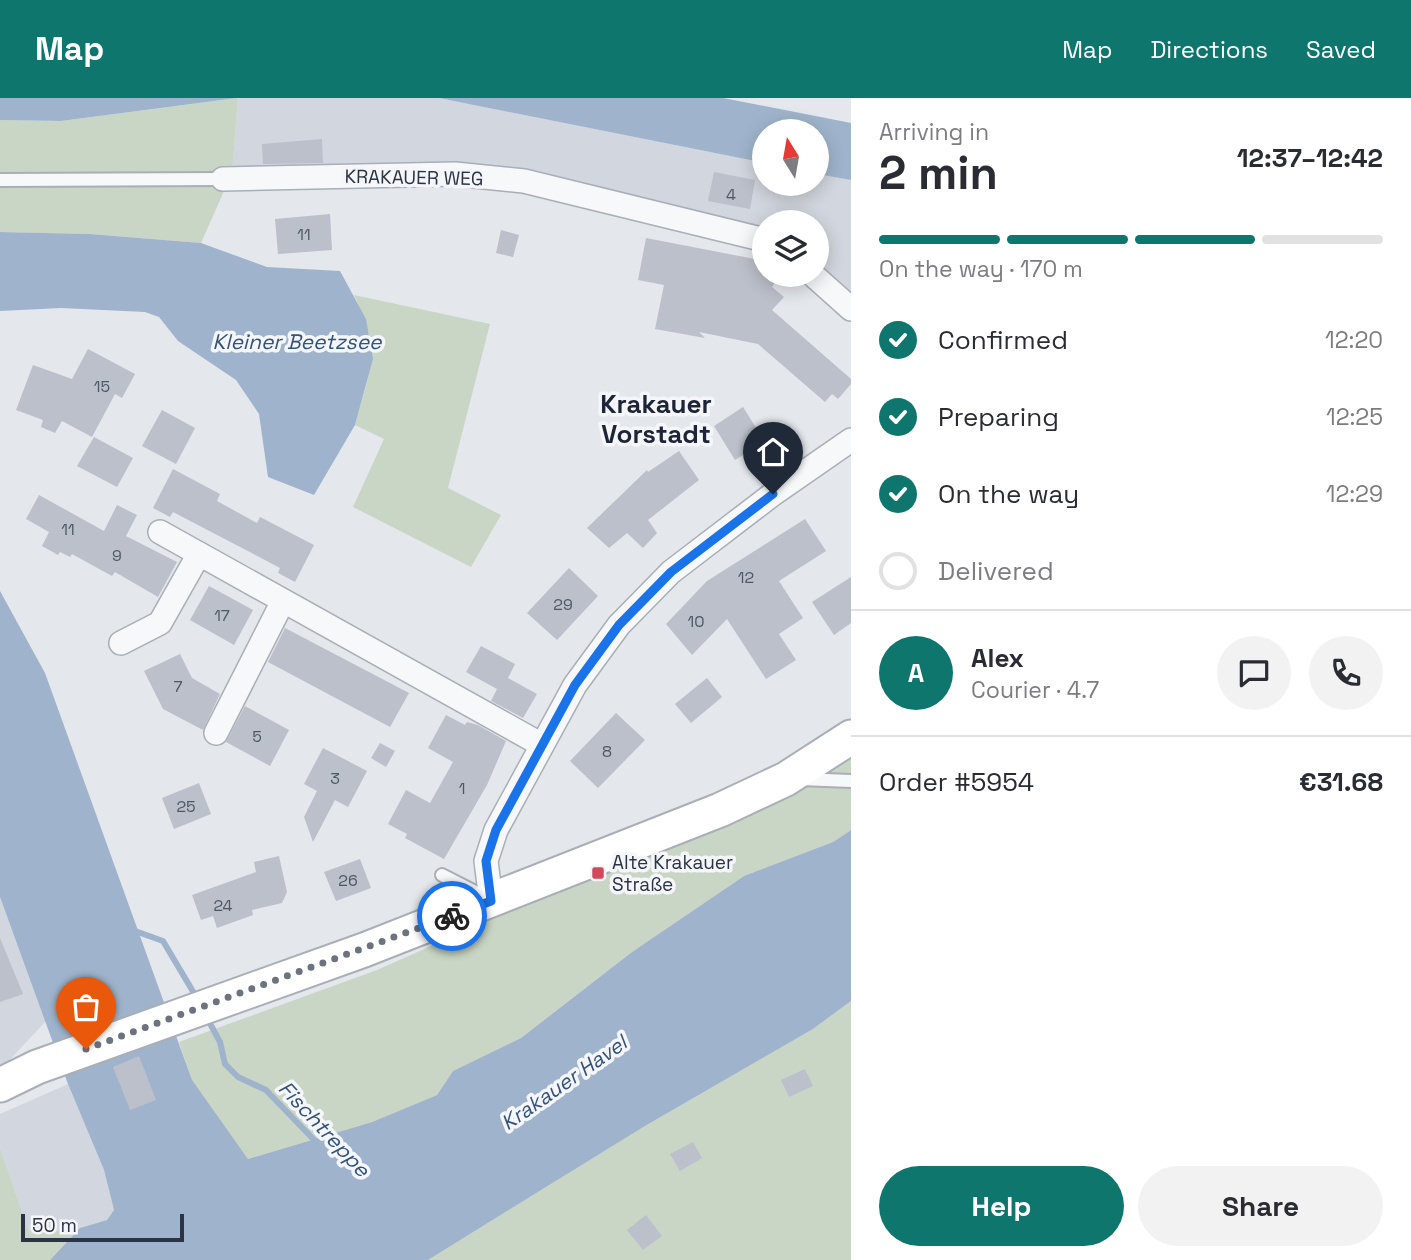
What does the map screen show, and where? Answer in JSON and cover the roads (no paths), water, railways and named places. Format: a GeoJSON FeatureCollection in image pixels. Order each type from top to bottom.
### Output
{"type":"FeatureCollection","features":[{"type":"Feature","properties":{"kind":"main road"},"geometry":{"type":"LineString","coordinates":[[0,1085],[37,1067],[491,901],[720,810],[786,779],[851,737]]}},
{"type":"Feature","properties":{"kind":"street","name":"KRAKAUER WEG"},"geometry":{"type":"LineString","coordinates":[[223,178],[455,174],[524,181],[752,237]]}},
{"type":"Feature","properties":{"kind":"street"},"geometry":{"type":"LineString","coordinates":[[826,287],[851,309]]}},
{"type":"Feature","properties":{"kind":"street"},"geometry":{"type":"LineString","coordinates":[[491,901],[486,861],[496,830],[575,685],[619,625],[671,572],[773,494],[851,440]]}},
{"type":"Feature","properties":{"kind":"street"},"geometry":{"type":"LineString","coordinates":[[159,532],[542,745]]}},
{"type":"Feature","properties":{"kind":"street"},"geometry":{"type":"LineString","coordinates":[[121,643],[160,623],[199,554]]}},
{"type":"Feature","properties":{"kind":"street"},"geometry":{"type":"LineString","coordinates":[[216,733],[283,601]]}},
{"type":"Feature","properties":{"kind":"lane"},"geometry":{"type":"LineString","coordinates":[[0,180],[223,178]]}},
{"type":"Feature","properties":{"kind":"lane"},"geometry":{"type":"LineString","coordinates":[[786,779],[851,782]]}},
{"type":"Feature","properties":{"kind":"lane"},"geometry":{"type":"LineString","coordinates":[[442,875],[491,901]]}},
{"type":"Feature","properties":{"kind":"water"},"geometry":{"type":"Polygon","coordinates":[[[0,98],[237,98],[61,121],[0,120],[0,98]]]}},
{"type":"Feature","properties":{"kind":"water"},"geometry":{"type":"Polygon","coordinates":[[[439,98],[723,98],[851,123],[851,180],[830,176],[830,119],[752,119],[752,160],[439,98]]]}},
{"type":"Feature","properties":{"kind":"water","name":"Kleiner Beetzsee"},"geometry":{"type":"Polygon","coordinates":[[[0,232],[90,234],[201,243],[267,267],[340,271],[366,319],[373,359],[355,425],[314,495],[268,477],[259,414],[236,380],[178,341],[159,317],[145,312],[61,308],[0,311],[0,232]]]}},
{"type":"Feature","properties":{"kind":"water","name":"Krakauer Havel"},"geometry":{"type":"Polygon","coordinates":[[[0,591],[45,673],[192,1080],[248,1159],[372,1122],[437,1095],[453,1071],[521,1038],[632,952],[744,876],[833,842],[851,830],[851,1001],[813,1029],[645,1126],[428,1260],[50,1260],[80,1228],[107,1220],[114,1210],[104,1170],[68,1084],[0,897],[0,591]]]}},
{"type":"Feature","properties":{"kind":"waterway","name":"Fischtreppe"},"geometry":{"type":"LineString","coordinates":[[130,933],[135,931],[163,941],[198,1000]]}},
{"type":"Feature","properties":{"kind":"waterway","name":"Fischtreppe"},"geometry":{"type":"LineString","coordinates":[[206,1016],[220,1042],[225,1064],[238,1077],[266,1090],[317,1143]]}},
{"type":"Feature","properties":{"kind":"place","name":"Alte Krakauer Straße"},"geometry":{"type":"Point","coordinates":[598,873]}},
{"type":"Feature","properties":{"kind":"district","name":"Krakauer Vorstadt"},"geometry":{"type":"Point","coordinates":[656,419]}}]}
